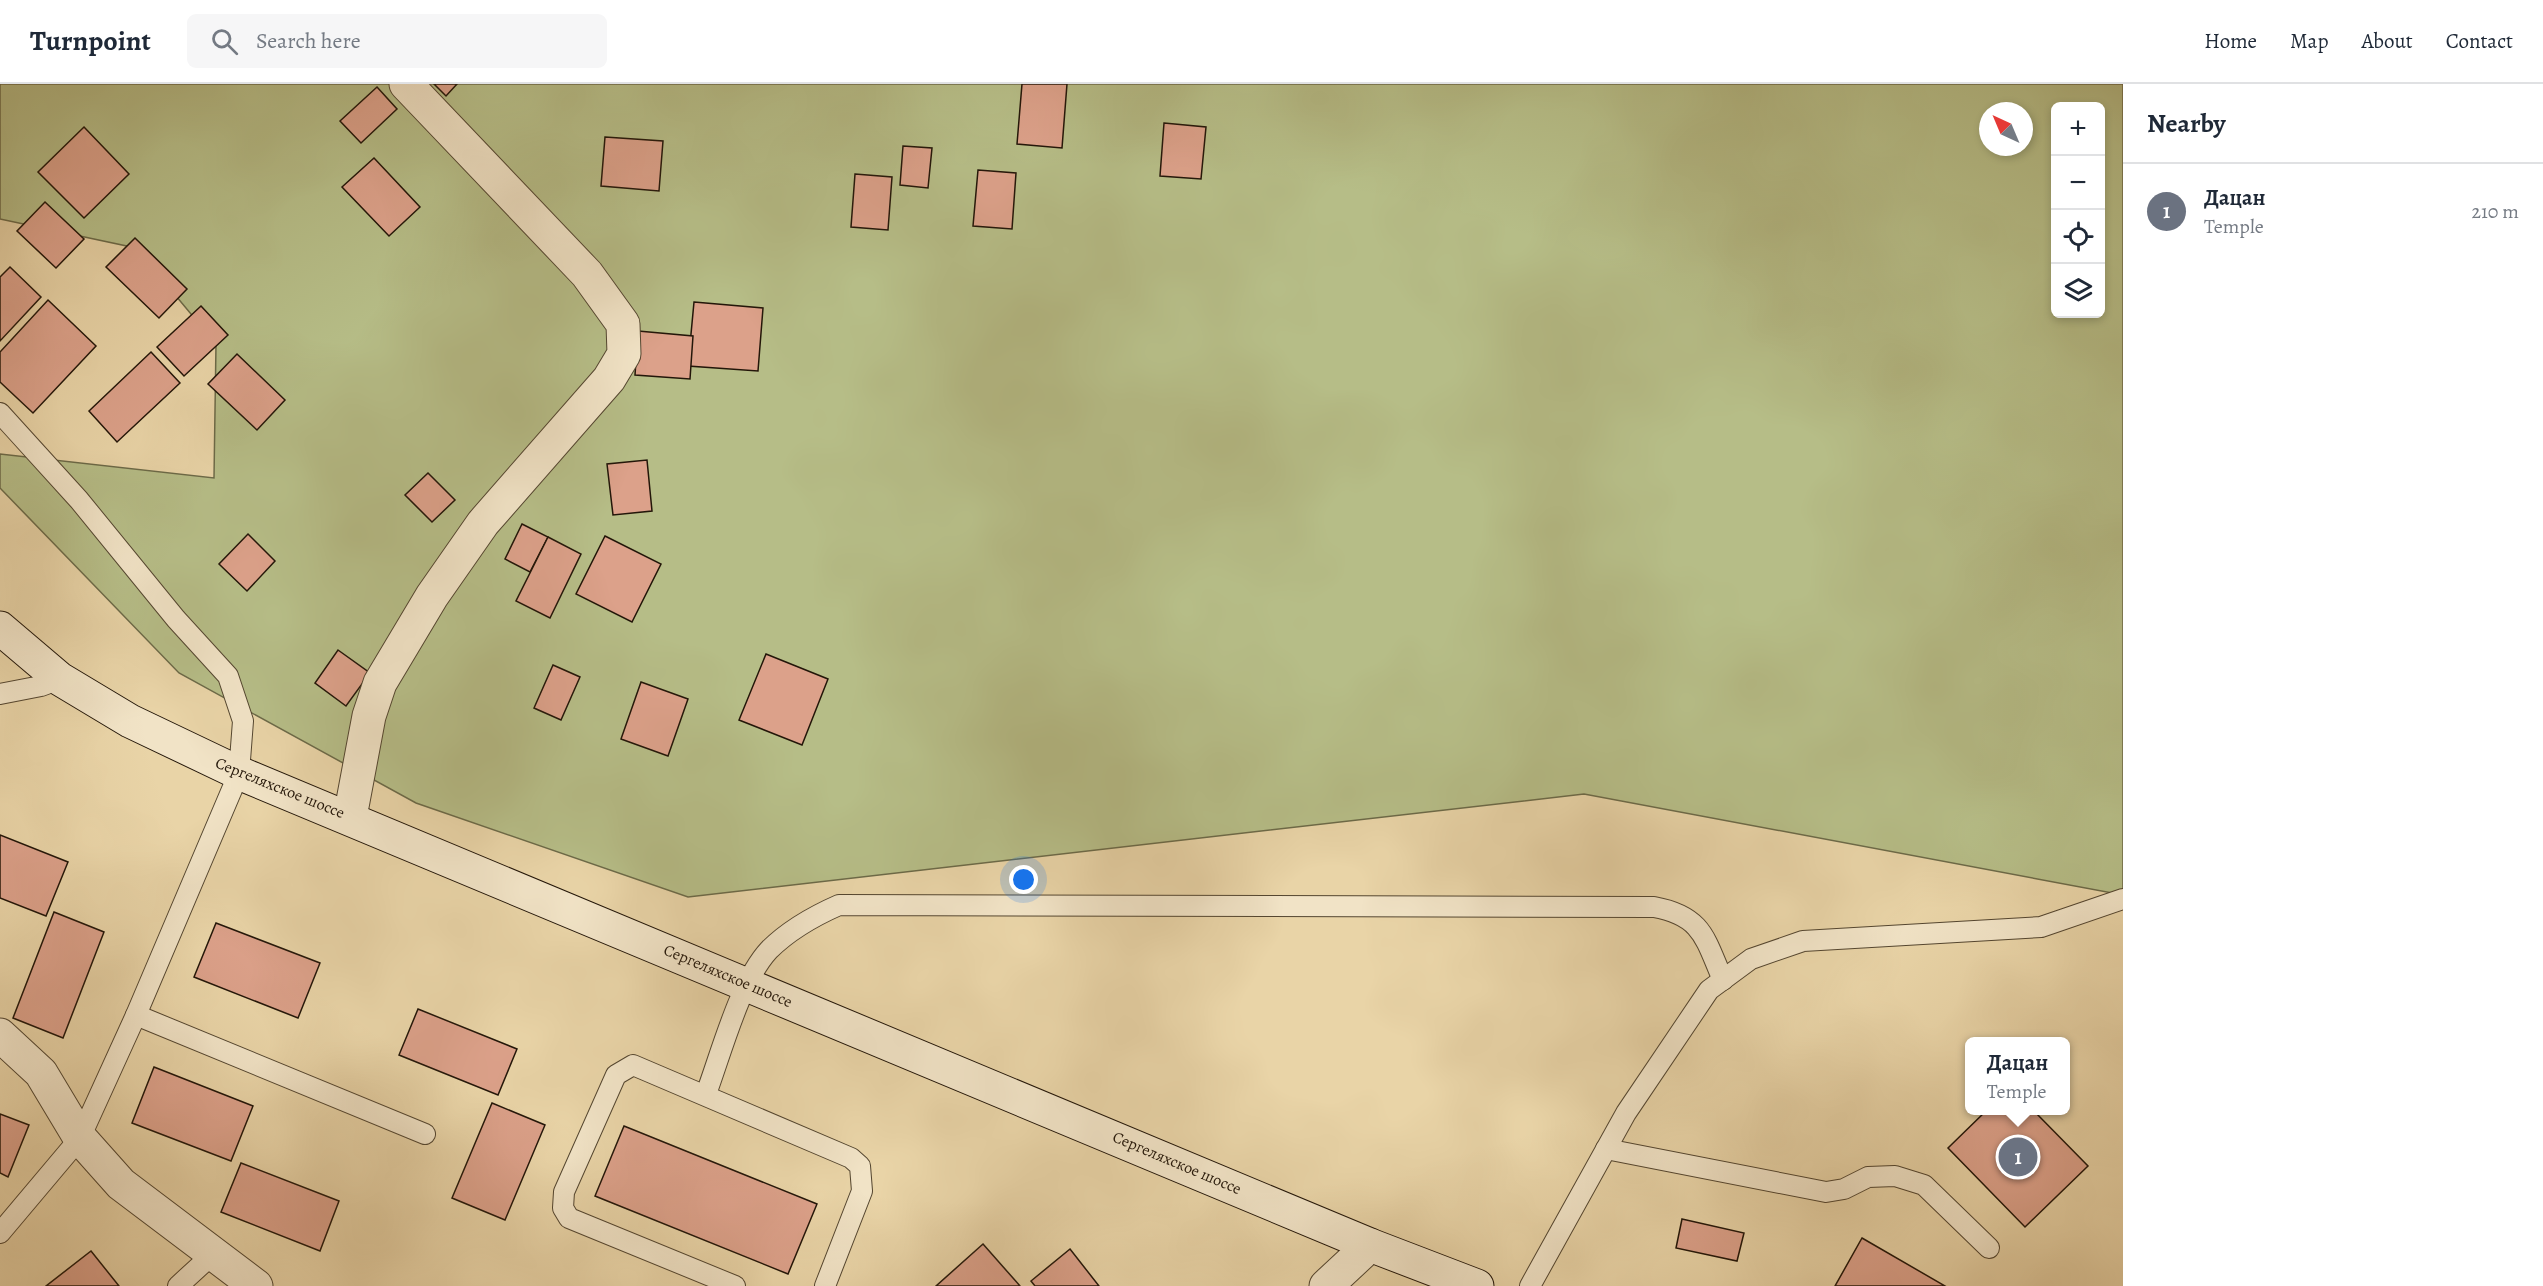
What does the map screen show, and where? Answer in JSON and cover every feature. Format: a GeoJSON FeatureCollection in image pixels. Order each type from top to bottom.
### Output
{"type":"FeatureCollection","features":[{"type":"Feature","properties":{"kind":"main road"},"geometry":{"type":"LineString","coordinates":[[350,817],[369,716],[380,683],[432,596],[483,523],[609,379],[624,354],[623,324],[587,274],[406,84]]}},
{"type":"Feature","properties":{"kind":"main road","name":"Сергеляхское шоссе"},"geometry":{"type":"LineString","coordinates":[[0,628],[60,679],[130,721],[239,773],[350,817],[1370,1245],[1477,1286]]}},
{"type":"Feature","properties":{"kind":"main road"},"geometry":{"type":"LineString","coordinates":[[0,1035],[41,1073],[80,1138],[121,1184],[256,1286]]}},
{"type":"Feature","properties":{"kind":"main road"},"geometry":{"type":"LineString","coordinates":[[1326,1286],[1370,1245]]}},
{"type":"Feature","properties":{"kind":"lane"},"geometry":{"type":"LineString","coordinates":[[0,413],[79,500],[176,618],[228,676],[243,721],[239,773],[136,1015],[80,1138],[0,1233]]}},
{"type":"Feature","properties":{"kind":"lane"},"geometry":{"type":"LineString","coordinates":[[0,694],[41,686],[60,679]]}},
{"type":"Feature","properties":{"kind":"lane"},"geometry":{"type":"LineString","coordinates":[[1530,1286],[1626,1113],[1709,990],[1751,959],[1803,941],[2041,927],[2123,899]]}},
{"type":"Feature","properties":{"kind":"lane"},"geometry":{"type":"LineString","coordinates":[[705,1094],[747,984],[768,952],[796,928],[839,905],[863,903],[1654,907],[1678,912],[1698,925],[1723,980]]}},
{"type":"Feature","properties":{"kind":"lane"},"geometry":{"type":"LineString","coordinates":[[136,1015],[424,1134]]}},
{"type":"Feature","properties":{"kind":"lane"},"geometry":{"type":"LineString","coordinates":[[735,1286],[569,1218],[563,1209],[564,1192],[616,1076],[633,1065],[851,1158],[860,1166],[862,1191],[825,1286]]}},
{"type":"Feature","properties":{"kind":"lane"},"geometry":{"type":"LineString","coordinates":[[1606,1149],[1826,1192],[1844,1189],[1868,1177],[1895,1176],[1924,1185],[1989,1248]]}},
{"type":"Feature","properties":{"kind":"lane"},"geometry":{"type":"LineString","coordinates":[[178,1286],[214,1253]]}},
{"type":"Feature","properties":{"kind":"green space"},"geometry":{"type":"Polygon","coordinates":[[[0,84],[2123,84],[2123,895],[1584,794],[688,897],[416,803],[179,673],[0,488],[0,454],[214,478],[216,344],[136,248],[0,219],[0,84]]]}},
{"type":"Feature","properties":{"kind":"building"},"geometry":{"type":"Polygon","coordinates":[[[434,84],[457,84],[446,96],[434,84]]]}},
{"type":"Feature","properties":{"kind":"building"},"geometry":{"type":"Polygon","coordinates":[[[1022,84],[1067,84],[1062,148],[1017,144],[1022,84]]]}},
{"type":"Feature","properties":{"kind":"building"},"geometry":{"type":"Polygon","coordinates":[[[377,87],[397,109],[361,143],[340,121],[377,87]]]}},
{"type":"Feature","properties":{"kind":"building"},"geometry":{"type":"Polygon","coordinates":[[[1164,123],[1206,127],[1201,179],[1160,176],[1164,123]]]}},
{"type":"Feature","properties":{"kind":"building"},"geometry":{"type":"Polygon","coordinates":[[[84,127],[129,174],[84,218],[38,172],[84,127]]]}},
{"type":"Feature","properties":{"kind":"building"},"geometry":{"type":"Polygon","coordinates":[[[605,137],[663,141],[659,191],[601,186],[605,137]]]}},
{"type":"Feature","properties":{"kind":"building"},"geometry":{"type":"Polygon","coordinates":[[[903,146],[932,148],[928,188],[900,185],[903,146]]]}},
{"type":"Feature","properties":{"kind":"building"},"geometry":{"type":"Polygon","coordinates":[[[374,158],[420,207],[389,236],[342,187],[374,158]]]}},
{"type":"Feature","properties":{"kind":"building"},"geometry":{"type":"Polygon","coordinates":[[[978,170],[1016,173],[1012,229],[973,226],[978,170]]]}},
{"type":"Feature","properties":{"kind":"building"},"geometry":{"type":"Polygon","coordinates":[[[855,174],[892,177],[888,230],[851,227],[855,174]]]}},
{"type":"Feature","properties":{"kind":"building"},"geometry":{"type":"Polygon","coordinates":[[[45,202],[84,239],[56,268],[17,231],[45,202]]]}},
{"type":"Feature","properties":{"kind":"building"},"geometry":{"type":"Polygon","coordinates":[[[135,238],[187,289],[159,318],[106,267],[135,238]]]}},
{"type":"Feature","properties":{"kind":"building"},"geometry":{"type":"Polygon","coordinates":[[[10,267],[41,297],[0,341],[0,277],[10,267]]]}},
{"type":"Feature","properties":{"kind":"building"},"geometry":{"type":"Polygon","coordinates":[[[48,300],[96,346],[33,413],[0,382],[0,352],[48,300]]]}},
{"type":"Feature","properties":{"kind":"building"},"geometry":{"type":"Polygon","coordinates":[[[694,302],[763,308],[758,371],[688,366],[694,302]]]}},
{"type":"Feature","properties":{"kind":"building"},"geometry":{"type":"Polygon","coordinates":[[[201,306],[228,335],[184,376],[157,347],[201,306]]]}},
{"type":"Feature","properties":{"kind":"building"},"geometry":{"type":"Polygon","coordinates":[[[638,331],[693,336],[690,379],[635,375],[638,331]]]}},
{"type":"Feature","properties":{"kind":"building"},"geometry":{"type":"Polygon","coordinates":[[[151,352],[180,383],[117,442],[89,411],[151,352]]]}},
{"type":"Feature","properties":{"kind":"building"},"geometry":{"type":"Polygon","coordinates":[[[237,354],[285,400],[257,430],[208,384],[237,354]]]}},
{"type":"Feature","properties":{"kind":"building"},"geometry":{"type":"Polygon","coordinates":[[[647,460],[652,511],[613,515],[607,464],[647,460]]]}},
{"type":"Feature","properties":{"kind":"building"},"geometry":{"type":"Polygon","coordinates":[[[428,473],[455,500],[432,522],[405,495],[428,473]]]}},
{"type":"Feature","properties":{"kind":"building"},"geometry":{"type":"Polygon","coordinates":[[[522,524],[548,537],[530,572],[505,559],[522,524]]]}},
{"type":"Feature","properties":{"kind":"building"},"geometry":{"type":"Polygon","coordinates":[[[248,534],[275,561],[247,591],[219,564],[248,534]]]}},
{"type":"Feature","properties":{"kind":"building"},"geometry":{"type":"Polygon","coordinates":[[[605,536],[661,564],[632,622],[576,594],[605,536]]]}},
{"type":"Feature","properties":{"kind":"building"},"geometry":{"type":"Polygon","coordinates":[[[548,537],[581,554],[550,618],[516,601],[548,537]]]}},
{"type":"Feature","properties":{"kind":"building"},"geometry":{"type":"Polygon","coordinates":[[[338,650],[370,673],[346,706],[315,683],[338,650]]]}},
{"type":"Feature","properties":{"kind":"building"},"geometry":{"type":"Polygon","coordinates":[[[766,654],[828,679],[802,745],[739,720],[766,654]]]}},
{"type":"Feature","properties":{"kind":"building"},"geometry":{"type":"Polygon","coordinates":[[[553,665],[580,677],[561,720],[534,708],[553,665]]]}},
{"type":"Feature","properties":{"kind":"building"},"geometry":{"type":"Polygon","coordinates":[[[641,682],[688,699],[668,756],[621,739],[641,682]]]}},
{"type":"Feature","properties":{"kind":"building"},"geometry":{"type":"Polygon","coordinates":[[[0,835],[68,862],[46,916],[0,898],[0,835]]]}},
{"type":"Feature","properties":{"kind":"building"},"geometry":{"type":"Polygon","coordinates":[[[54,912],[104,932],[63,1038],[13,1018],[54,912]]]}},
{"type":"Feature","properties":{"kind":"building"},"geometry":{"type":"Polygon","coordinates":[[[216,923],[320,963],[298,1018],[194,977],[216,923]]]}},
{"type":"Feature","properties":{"kind":"building"},"geometry":{"type":"Polygon","coordinates":[[[418,1009],[517,1049],[498,1095],[399,1055],[418,1009]]]}},
{"type":"Feature","properties":{"kind":"building"},"geometry":{"type":"Polygon","coordinates":[[[154,1067],[253,1106],[231,1161],[132,1123],[154,1067]]]}},
{"type":"Feature","properties":{"kind":"building"},"geometry":{"type":"Polygon","coordinates":[[[492,1103],[545,1125],[505,1220],[452,1198],[492,1103]]]}},
{"type":"Feature","properties":{"kind":"building"},"geometry":{"type":"Polygon","coordinates":[[[0,1114],[29,1125],[8,1177],[0,1173],[0,1114]]]}},
{"type":"Feature","properties":{"kind":"building"},"geometry":{"type":"Polygon","coordinates":[[[1982,1115],[2038,1115],[2088,1166],[2025,1227],[1948,1148],[1982,1115]]]}},
{"type":"Feature","properties":{"kind":"building"},"geometry":{"type":"Polygon","coordinates":[[[624,1126],[817,1204],[788,1274],[595,1196],[624,1126]]]}},
{"type":"Feature","properties":{"kind":"building"},"geometry":{"type":"Polygon","coordinates":[[[241,1163],[339,1201],[320,1251],[221,1212],[241,1163]]]}},
{"type":"Feature","properties":{"kind":"building"},"geometry":{"type":"Polygon","coordinates":[[[1682,1219],[1744,1233],[1737,1261],[1676,1248],[1682,1219]]]}},
{"type":"Feature","properties":{"kind":"building"},"geometry":{"type":"Polygon","coordinates":[[[1862,1238],[1945,1286],[1835,1286],[1862,1238]]]}},
{"type":"Feature","properties":{"kind":"building"},"geometry":{"type":"Polygon","coordinates":[[[983,1244],[1020,1286],[936,1286],[983,1244]]]}},
{"type":"Feature","properties":{"kind":"building"},"geometry":{"type":"Polygon","coordinates":[[[1070,1249],[1099,1286],[1035,1286],[1031,1281],[1070,1249]]]}},
{"type":"Feature","properties":{"kind":"building"},"geometry":{"type":"Polygon","coordinates":[[[91,1251],[119,1286],[46,1286],[91,1251]]]}},
{"type":"Feature","properties":{"kind":"place","name":"Дацан"},"geometry":{"type":"Point","coordinates":[2018,1157]}}]}
